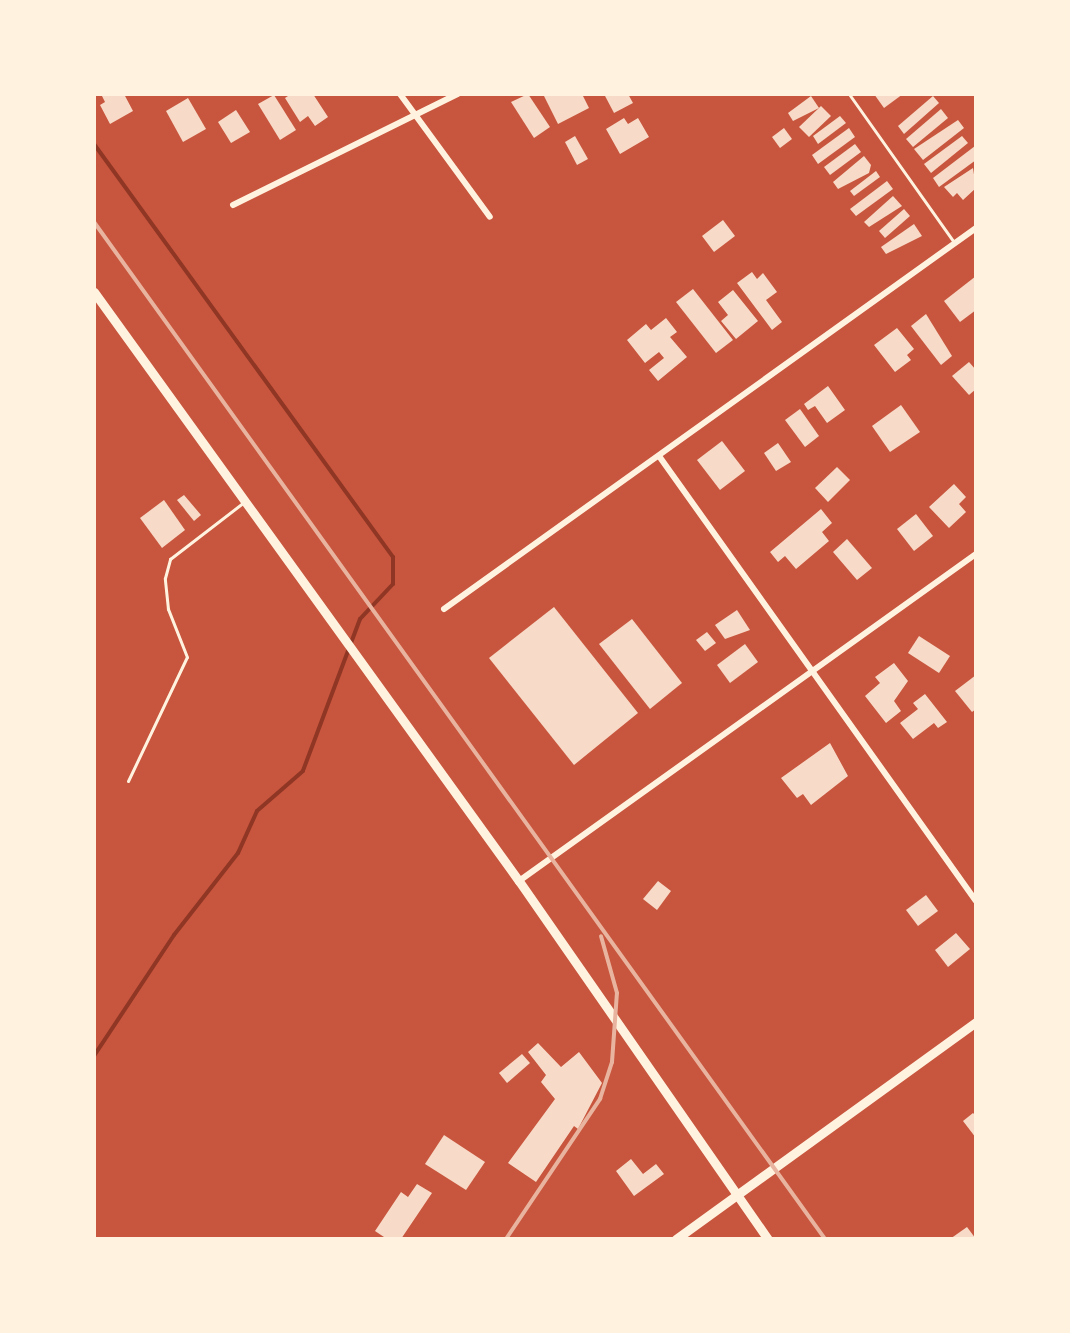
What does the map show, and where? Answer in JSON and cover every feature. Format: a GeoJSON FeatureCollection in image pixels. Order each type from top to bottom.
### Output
{"type":"FeatureCollection","features":[{"type":"Feature","properties":{"kind":"main road"},"geometry":{"type":"LineString","coordinates":[[94,292],[519,881],[768,1239]]}},
{"type":"Feature","properties":{"kind":"main road"},"geometry":{"type":"LineString","coordinates":[[676,1239],[976,1022]]}},
{"type":"Feature","properties":{"kind":"street"},"geometry":{"type":"LineString","coordinates":[[400,94],[490,217]]}},
{"type":"Feature","properties":{"kind":"street"},"geometry":{"type":"LineString","coordinates":[[233,205],[458,94]]}},
{"type":"Feature","properties":{"kind":"street"},"geometry":{"type":"LineString","coordinates":[[444,609],[976,228]]}},
{"type":"Feature","properties":{"kind":"street"},"geometry":{"type":"LineString","coordinates":[[659,456],[976,901]]}},
{"type":"Feature","properties":{"kind":"street"},"geometry":{"type":"LineString","coordinates":[[519,881],[976,554]]}},
{"type":"Feature","properties":{"kind":"lane"},"geometry":{"type":"LineString","coordinates":[[849,94],[954,243]]}},
{"type":"Feature","properties":{"kind":"lane"},"geometry":{"type":"LineString","coordinates":[[128,781],[187,657],[168,609],[165,578],[170,559],[244,502]]}},
{"type":"Feature","properties":{"kind":"building"},"geometry":{"type":"Polygon","coordinates":[[[101,94],[124,94],[133,111],[110,124],[100,105],[105,102],[101,94]]]}},
{"type":"Feature","properties":{"kind":"building"},"geometry":{"type":"Polygon","coordinates":[[[291,94],[313,94],[328,117],[315,126],[308,116],[300,122],[285,98],[291,94]]]}},
{"type":"Feature","properties":{"kind":"building"},"geometry":{"type":"Polygon","coordinates":[[[528,94],[550,127],[534,138],[511,102],[528,94]]]}},
{"type":"Feature","properties":{"kind":"building"},"geometry":{"type":"Polygon","coordinates":[[[543,94],[582,94],[589,108],[558,124],[543,94]]]}},
{"type":"Feature","properties":{"kind":"building"},"geometry":{"type":"Polygon","coordinates":[[[604,94],[628,94],[633,103],[614,113],[604,94]]]}},
{"type":"Feature","properties":{"kind":"building"},"geometry":{"type":"Polygon","coordinates":[[[874,94],[903,94],[884,108],[874,94]]]}},
{"type":"Feature","properties":{"kind":"building"},"geometry":{"type":"Polygon","coordinates":[[[274,95],[296,130],[280,140],[258,104],[274,95]]]}},
{"type":"Feature","properties":{"kind":"building"},"geometry":{"type":"Polygon","coordinates":[[[811,96],[819,108],[793,121],[788,113],[811,96]]]}},
{"type":"Feature","properties":{"kind":"building"},"geometry":{"type":"Polygon","coordinates":[[[933,96],[939,103],[904,134],[898,126],[933,96]]]}},
{"type":"Feature","properties":{"kind":"building"},"geometry":{"type":"Polygon","coordinates":[[[188,98],[206,129],[183,142],[166,111],[188,98]]]}},
{"type":"Feature","properties":{"kind":"building"},"geometry":{"type":"Polygon","coordinates":[[[821,106],[831,116],[809,137],[799,127],[821,106]]]}},
{"type":"Feature","properties":{"kind":"building"},"geometry":{"type":"Polygon","coordinates":[[[941,109],[948,118],[913,147],[906,139],[941,109]]]}},
{"type":"Feature","properties":{"kind":"building"},"geometry":{"type":"Polygon","coordinates":[[[236,110],[250,132],[231,143],[218,122],[236,110]]]}},
{"type":"Feature","properties":{"kind":"building"},"geometry":{"type":"Polygon","coordinates":[[[840,116],[846,123],[818,144],[813,136],[840,116]]]}},
{"type":"Feature","properties":{"kind":"building"},"geometry":{"type":"Polygon","coordinates":[[[624,118],[628,124],[638,118],[649,137],[620,154],[606,129],[624,118]]]}},
{"type":"Feature","properties":{"kind":"building"},"geometry":{"type":"Polygon","coordinates":[[[958,120],[964,128],[923,160],[914,149],[958,120]]]}},
{"type":"Feature","properties":{"kind":"building"},"geometry":{"type":"Polygon","coordinates":[[[784,128],[792,139],[780,148],[772,137],[784,128]]]}},
{"type":"Feature","properties":{"kind":"building"},"geometry":{"type":"Polygon","coordinates":[[[849,128],[855,137],[818,164],[812,155],[849,128]]]}},
{"type":"Feature","properties":{"kind":"building"},"geometry":{"type":"Polygon","coordinates":[[[575,136],[588,159],[577,165],[565,142],[575,136]]]}},
{"type":"Feature","properties":{"kind":"building"},"geometry":{"type":"Polygon","coordinates":[[[962,136],[968,143],[931,173],[924,164],[962,136]]]}},
{"type":"Feature","properties":{"kind":"building"},"geometry":{"type":"Polygon","coordinates":[[[855,144],[861,152],[830,175],[824,167],[855,144]]]}},
{"type":"Feature","properties":{"kind":"building"},"geometry":{"type":"Polygon","coordinates":[[[975,146],[976,160],[939,187],[933,178],[975,146]]]}},
{"type":"Feature","properties":{"kind":"building"},"geometry":{"type":"Polygon","coordinates":[[[864,156],[871,165],[869,173],[838,189],[833,182],[864,156]]]}},
{"type":"Feature","properties":{"kind":"building"},"geometry":{"type":"Polygon","coordinates":[[[973,168],[976,188],[963,200],[957,193],[953,197],[944,187],[973,168]]]}},
{"type":"Feature","properties":{"kind":"building"},"geometry":{"type":"Polygon","coordinates":[[[876,171],[880,177],[854,196],[850,191],[876,171]]]}},
{"type":"Feature","properties":{"kind":"building"},"geometry":{"type":"Polygon","coordinates":[[[887,181],[893,189],[856,216],[850,209],[887,181]]]}},
{"type":"Feature","properties":{"kind":"building"},"geometry":{"type":"Polygon","coordinates":[[[893,196],[902,206],[869,227],[864,222],[893,196]]]}},
{"type":"Feature","properties":{"kind":"building"},"geometry":{"type":"Polygon","coordinates":[[[904,209],[910,216],[885,238],[879,231],[904,209]]]}},
{"type":"Feature","properties":{"kind":"building"},"geometry":{"type":"Polygon","coordinates":[[[723,220],[735,236],[714,252],[702,236],[723,220]]]}},
{"type":"Feature","properties":{"kind":"building"},"geometry":{"type":"Polygon","coordinates":[[[914,224],[922,236],[886,254],[881,247],[914,224]]]}},
{"type":"Feature","properties":{"kind":"building"},"geometry":{"type":"Polygon","coordinates":[[[752,272],[757,279],[763,273],[777,292],[766,300],[782,322],[772,330],[737,283],[752,272]]]}},
{"type":"Feature","properties":{"kind":"building"},"geometry":{"type":"Polygon","coordinates":[[[976,276],[976,310],[960,322],[944,301],[976,276]]]}},
{"type":"Feature","properties":{"kind":"building"},"geometry":{"type":"Polygon","coordinates":[[[693,289],[733,340],[716,353],[676,302],[693,289]]]}},
{"type":"Feature","properties":{"kind":"building"},"geometry":{"type":"Polygon","coordinates":[[[733,290],[758,321],[736,339],[721,321],[728,315],[718,302],[733,290]]]}},
{"type":"Feature","properties":{"kind":"building"},"geometry":{"type":"Polygon","coordinates":[[[926,314],[952,356],[941,365],[911,326],[926,314]]]}},
{"type":"Feature","properties":{"kind":"building"},"geometry":{"type":"Polygon","coordinates":[[[666,318],[677,332],[670,337],[687,357],[658,381],[649,370],[664,358],[659,352],[645,363],[627,340],[646,324],[651,330],[666,318]]]}},
{"type":"Feature","properties":{"kind":"building"},"geometry":{"type":"Polygon","coordinates":[[[897,328],[914,349],[907,355],[911,360],[895,372],[874,345],[897,328]]]}},
{"type":"Feature","properties":{"kind":"building"},"geometry":{"type":"Polygon","coordinates":[[[969,362],[976,370],[976,389],[969,395],[952,376],[969,362]]]}},
{"type":"Feature","properties":{"kind":"building"},"geometry":{"type":"Polygon","coordinates":[[[828,386],[845,410],[827,423],[815,406],[808,410],[804,404],[828,386]]]}},
{"type":"Feature","properties":{"kind":"building"},"geometry":{"type":"Polygon","coordinates":[[[901,405],[920,432],[890,452],[872,426],[901,405]]]}},
{"type":"Feature","properties":{"kind":"building"},"geometry":{"type":"Polygon","coordinates":[[[800,409],[819,436],[805,447],[785,420],[800,409]]]}},
{"type":"Feature","properties":{"kind":"building"},"geometry":{"type":"Polygon","coordinates":[[[722,441],[745,471],[720,490],[697,460],[722,441]]]}},
{"type":"Feature","properties":{"kind":"building"},"geometry":{"type":"Polygon","coordinates":[[[778,443],[791,462],[776,471],[764,453],[778,443]]]}},
{"type":"Feature","properties":{"kind":"building"},"geometry":{"type":"Polygon","coordinates":[[[837,467],[850,480],[828,502],[815,488],[837,467]]]}},
{"type":"Feature","properties":{"kind":"building"},"geometry":{"type":"Polygon","coordinates":[[[954,484],[966,497],[959,504],[966,512],[949,528],[929,507],[954,484]]]}},
{"type":"Feature","properties":{"kind":"building"},"geometry":{"type":"Polygon","coordinates":[[[184,495],[201,515],[194,521],[177,500],[184,495]]]}},
{"type":"Feature","properties":{"kind":"building"},"geometry":{"type":"Polygon","coordinates":[[[164,500],[185,530],[162,548],[140,518],[164,500]]]}},
{"type":"Feature","properties":{"kind":"building"},"geometry":{"type":"Polygon","coordinates":[[[821,509],[832,523],[822,532],[829,541],[796,569],[785,556],[778,562],[770,552],[821,509]]]}},
{"type":"Feature","properties":{"kind":"building"},"geometry":{"type":"Polygon","coordinates":[[[916,514],[933,536],[914,551],[897,529],[916,514]]]}},
{"type":"Feature","properties":{"kind":"building"},"geometry":{"type":"Polygon","coordinates":[[[847,539],[872,568],[857,580],[833,552],[847,539]]]}},
{"type":"Feature","properties":{"kind":"building"},"geometry":{"type":"Polygon","coordinates":[[[554,607],[638,713],[574,765],[489,658],[554,607]]]}},
{"type":"Feature","properties":{"kind":"building"},"geometry":{"type":"Polygon","coordinates":[[[737,610],[750,630],[725,639],[715,625],[737,610]]]}},
{"type":"Feature","properties":{"kind":"building"},"geometry":{"type":"Polygon","coordinates":[[[632,619],[682,683],[650,709],[599,644],[632,619]]]}},
{"type":"Feature","properties":{"kind":"building"},"geometry":{"type":"Polygon","coordinates":[[[707,632],[716,643],[705,651],[696,640],[707,632]]]}},
{"type":"Feature","properties":{"kind":"building"},"geometry":{"type":"Polygon","coordinates":[[[919,636],[950,656],[939,673],[908,653],[919,636]]]}},
{"type":"Feature","properties":{"kind":"building"},"geometry":{"type":"Polygon","coordinates":[[[745,644],[758,662],[730,683],[717,665],[745,644]]]}},
{"type":"Feature","properties":{"kind":"building"},"geometry":{"type":"Polygon","coordinates":[[[894,663],[908,681],[894,701],[901,711],[886,723],[865,696],[880,683],[875,677],[894,663]]]}},
{"type":"Feature","properties":{"kind":"building"},"geometry":{"type":"Polygon","coordinates":[[[976,675],[976,709],[972,712],[955,691],[976,675]]]}},
{"type":"Feature","properties":{"kind":"building"},"geometry":{"type":"Polygon","coordinates":[[[925,694],[947,722],[938,728],[934,723],[913,739],[900,723],[918,709],[913,703],[925,694]]]}},
{"type":"Feature","properties":{"kind":"building"},"geometry":{"type":"Polygon","coordinates":[[[830,743],[848,776],[811,805],[803,794],[797,798],[781,778],[830,743]]]}},
{"type":"Feature","properties":{"kind":"building"},"geometry":{"type":"Polygon","coordinates":[[[658,881],[671,891],[657,910],[643,899],[658,881]]]}},
{"type":"Feature","properties":{"kind":"building"},"geometry":{"type":"Polygon","coordinates":[[[926,895],[938,911],[918,926],[906,910],[926,895]]]}},
{"type":"Feature","properties":{"kind":"building"},"geometry":{"type":"Polygon","coordinates":[[[956,933],[970,949],[948,967],[935,950],[956,933]]]}},
{"type":"Feature","properties":{"kind":"building"},"geometry":{"type":"Polygon","coordinates":[[[538,1043],[561,1067],[579,1052],[602,1083],[578,1129],[574,1126],[536,1182],[508,1163],[555,1099],[541,1082],[546,1075],[528,1052],[538,1043]]]}},
{"type":"Feature","properties":{"kind":"building"},"geometry":{"type":"Polygon","coordinates":[[[522,1054],[530,1063],[507,1083],[499,1073],[522,1054]]]}},
{"type":"Feature","properties":{"kind":"building"},"geometry":{"type":"Polygon","coordinates":[[[973,1113],[976,1116],[976,1138],[963,1121],[973,1113]]]}},
{"type":"Feature","properties":{"kind":"building"},"geometry":{"type":"Polygon","coordinates":[[[444,1135],[485,1162],[466,1190],[425,1164],[444,1135]]]}},
{"type":"Feature","properties":{"kind":"building"},"geometry":{"type":"Polygon","coordinates":[[[631,1159],[643,1174],[656,1164],[664,1174],[634,1196],[616,1171],[631,1159]]]}},
{"type":"Feature","properties":{"kind":"building"},"geometry":{"type":"Polygon","coordinates":[[[417,1184],[432,1193],[401,1239],[387,1239],[375,1231],[401,1192],[408,1197],[417,1184]]]}},
{"type":"Feature","properties":{"kind":"building"},"geometry":{"type":"Polygon","coordinates":[[[967,1227],[976,1239],[950,1239],[967,1227]]]}},
{"type":"Feature","properties":{"kind":"waterway"},"geometry":{"type":"LineString","coordinates":[[94,144],[393,557],[393,584],[360,619],[303,771],[257,811],[238,853],[174,935],[94,1056]]}},
{"type":"Feature","properties":{"kind":"railway"},"geometry":{"type":"LineString","coordinates":[[94,222],[825,1239]]}},
{"type":"Feature","properties":{"kind":"railway"},"geometry":{"type":"LineString","coordinates":[[506,1239],[600,1099],[612,1062],[617,993],[601,936]]}}]}
